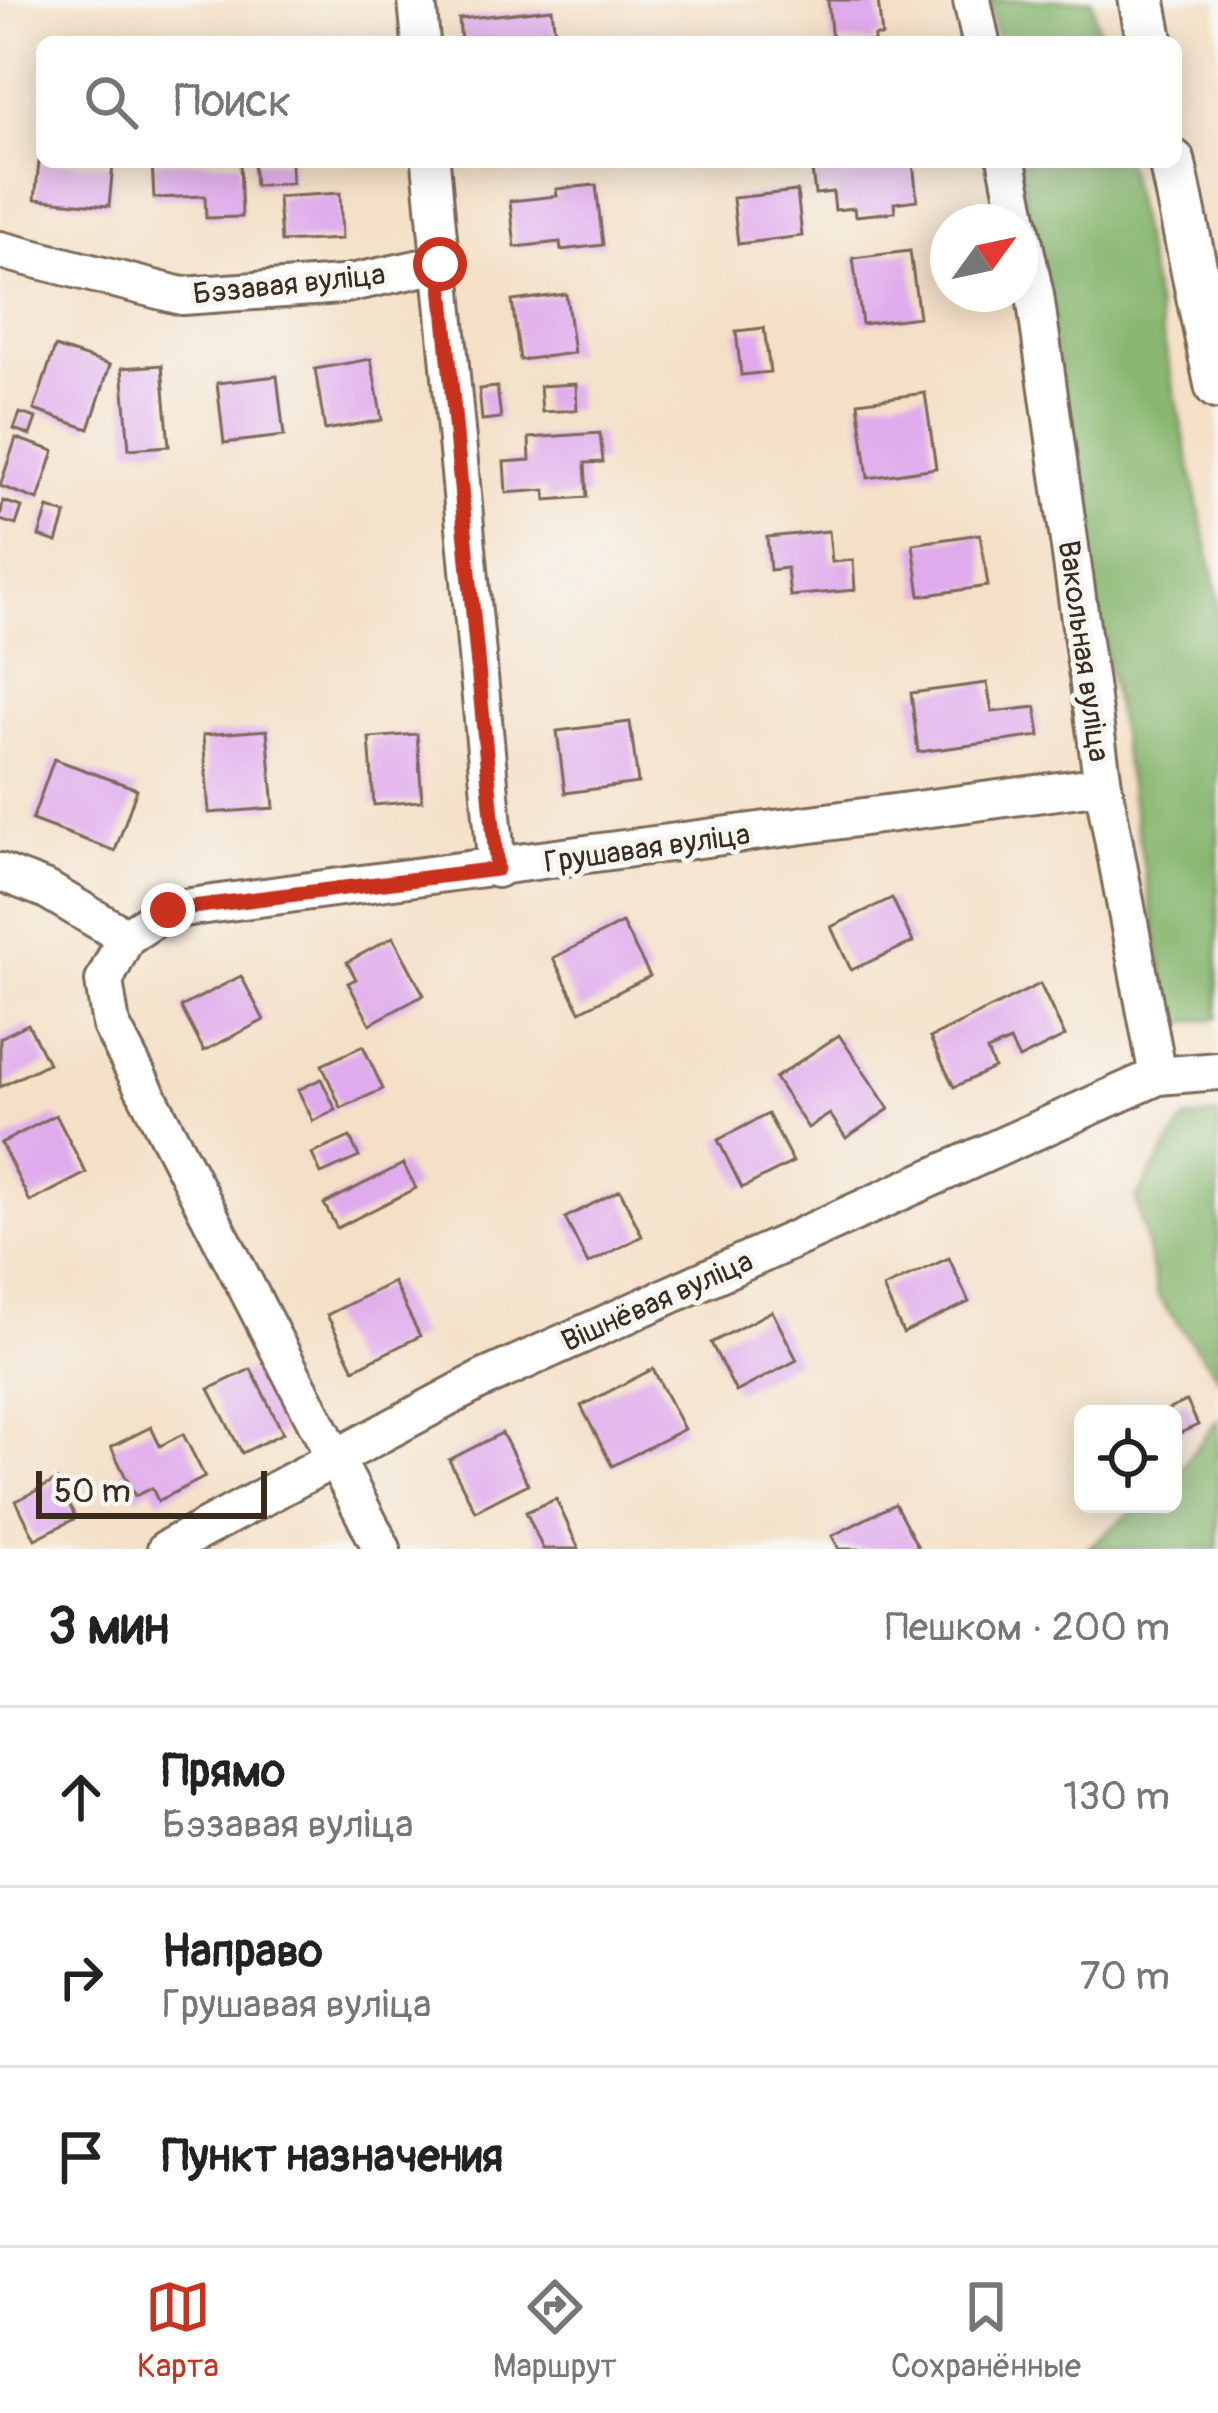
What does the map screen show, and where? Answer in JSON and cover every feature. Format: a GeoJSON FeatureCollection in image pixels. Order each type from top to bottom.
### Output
{"type":"FeatureCollection","features":[{"type":"Feature","properties":{"kind":"main road"},"geometry":{"type":"LineString","coordinates":[[1142,0],[1149,36]]}},
{"type":"Feature","properties":{"kind":"main road"},"geometry":{"type":"LineString","coordinates":[[1173,168],[1218,386]]}},
{"type":"Feature","properties":{"kind":"street"},"geometry":{"type":"LineString","coordinates":[[417,0],[420,36]]}},
{"type":"Feature","properties":{"kind":"street"},"geometry":{"type":"LineString","coordinates":[[972,0],[980,36]]}},
{"type":"Feature","properties":{"kind":"street"},"geometry":{"type":"LineString","coordinates":[[432,168],[497,869]]}},
{"type":"Feature","properties":{"kind":"street","name":"Вакольная вуліца"},"geometry":{"type":"LineString","coordinates":[[1007,168],[1016,204]]}},
{"type":"Feature","properties":{"kind":"street","name":"Бэзавая вуліца"},"geometry":{"type":"LineString","coordinates":[[0,250],[182,296],[341,285],[440,264]]}},
{"type":"Feature","properties":{"kind":"street","name":"Вакольная вуліца"},"geometry":{"type":"LineString","coordinates":[[1037,312],[1103,785],[1158,1076]]}},
{"type":"Feature","properties":{"kind":"street","name":"Грушавая вуліца"},"geometry":{"type":"LineString","coordinates":[[126,937],[168,910],[1103,785]]}},
{"type":"Feature","properties":{"kind":"street"},"geometry":{"type":"LineString","coordinates":[[0,872],[47,890],[126,937],[104,981],[111,1024],[382,1549]]}},
{"type":"Feature","properties":{"kind":"street","name":"Вішнёвая вуліца"},"geometry":{"type":"LineString","coordinates":[[166,1549],[481,1380],[1158,1076],[1218,1070]]}},
{"type":"Feature","properties":{"kind":"green space"},"geometry":{"type":"Polygon","coordinates":[[[990,0],[1092,0],[1100,36],[996,36],[990,0]]]}},
{"type":"Feature","properties":{"kind":"green space"},"geometry":{"type":"Polygon","coordinates":[[[1019,168],[1127,168],[1218,598],[1218,1018],[1172,1024],[1038,274],[1038,204],[1026,204],[1019,168]]]}},
{"type":"Feature","properties":{"kind":"green space"},"geometry":{"type":"Polygon","coordinates":[[[1218,1115],[1218,1377],[1158,1297],[1136,1198],[1185,1120],[1218,1115]]]}},
{"type":"Feature","properties":{"kind":"green space"},"geometry":{"type":"Polygon","coordinates":[[[1218,1419],[1218,1549],[1086,1549],[1131,1513],[1182,1513],[1182,1467],[1218,1419]]]}},
{"type":"Feature","properties":{"kind":"building"},"geometry":{"type":"Polygon","coordinates":[[[828,0],[878,0],[882,36],[831,36],[828,0]]]}},
{"type":"Feature","properties":{"kind":"building"},"geometry":{"type":"Polygon","coordinates":[[[552,9],[555,36],[460,36],[459,19],[552,9]]]}},
{"type":"Feature","properties":{"kind":"building"},"geometry":{"type":"Polygon","coordinates":[[[38,168],[113,168],[109,206],[35,199],[38,168]]]}},
{"type":"Feature","properties":{"kind":"building"},"geometry":{"type":"Polygon","coordinates":[[[152,168],[240,168],[242,217],[206,218],[205,196],[154,198],[152,168]]]}},
{"type":"Feature","properties":{"kind":"building"},"geometry":{"type":"Polygon","coordinates":[[[254,168],[291,168],[292,183],[255,186],[254,168]]]}},
{"type":"Feature","properties":{"kind":"building"},"geometry":{"type":"Polygon","coordinates":[[[812,168],[914,168],[917,200],[894,203],[895,212],[855,216],[854,208],[835,210],[833,192],[815,194],[812,168]]]}},
{"type":"Feature","properties":{"kind":"building"},"geometry":{"type":"Polygon","coordinates":[[[596,185],[603,245],[561,250],[560,242],[515,247],[510,201],[557,196],[556,189],[596,185]]]}},
{"type":"Feature","properties":{"kind":"building"},"geometry":{"type":"Polygon","coordinates":[[[797,191],[802,236],[738,244],[733,198],[797,191]]]}},
{"type":"Feature","properties":{"kind":"building"},"geometry":{"type":"Polygon","coordinates":[[[340,193],[342,239],[281,242],[278,197],[340,193]]]}},
{"type":"Feature","properties":{"kind":"building"},"geometry":{"type":"Polygon","coordinates":[[[910,251],[919,317],[862,324],[853,258],[910,251]]]}},
{"type":"Feature","properties":{"kind":"building"},"geometry":{"type":"Polygon","coordinates":[[[566,294],[574,353],[520,360],[512,301],[566,294]]]}},
{"type":"Feature","properties":{"kind":"building"},"geometry":{"type":"Polygon","coordinates":[[[764,328],[770,372],[741,375],[736,331],[764,328]]]}},
{"type":"Feature","properties":{"kind":"building"},"geometry":{"type":"Polygon","coordinates":[[[55,347],[110,365],[89,429],[34,410],[55,347]]]}},
{"type":"Feature","properties":{"kind":"building"},"geometry":{"type":"Polygon","coordinates":[[[371,359],[382,420],[325,430],[315,369],[371,359]]]}},
{"type":"Feature","properties":{"kind":"building"},"geometry":{"type":"Polygon","coordinates":[[[162,365],[169,446],[129,449],[122,368],[162,365]]]}},
{"type":"Feature","properties":{"kind":"building"},"geometry":{"type":"Polygon","coordinates":[[[277,376],[284,436],[224,443],[217,383],[277,376]]]}},
{"type":"Feature","properties":{"kind":"building"},"geometry":{"type":"Polygon","coordinates":[[[576,384],[577,410],[542,412],[540,386],[576,384]]]}},
{"type":"Feature","properties":{"kind":"building"},"geometry":{"type":"Polygon","coordinates":[[[497,387],[501,418],[482,420],[479,389],[497,387]]]}},
{"type":"Feature","properties":{"kind":"building"},"geometry":{"type":"Polygon","coordinates":[[[925,393],[936,468],[868,478],[858,402],[925,393]]]}},
{"type":"Feature","properties":{"kind":"building"},"geometry":{"type":"Polygon","coordinates":[[[20,413],[36,418],[30,435],[14,429],[20,413]]]}},
{"type":"Feature","properties":{"kind":"building"},"geometry":{"type":"Polygon","coordinates":[[[600,433],[603,462],[585,463],[587,497],[546,500],[545,490],[506,493],[504,462],[530,460],[529,438],[600,433]]]}},
{"type":"Feature","properties":{"kind":"building"},"geometry":{"type":"Polygon","coordinates":[[[16,438],[54,451],[38,500],[0,486],[16,438]]]}},
{"type":"Feature","properties":{"kind":"building"},"geometry":{"type":"Polygon","coordinates":[[[3,501],[22,507],[16,525],[0,520],[3,501]]]}},
{"type":"Feature","properties":{"kind":"building"},"geometry":{"type":"Polygon","coordinates":[[[48,508],[66,514],[57,542],[39,536],[48,508]]]}},
{"type":"Feature","properties":{"kind":"building"},"geometry":{"type":"Polygon","coordinates":[[[829,531],[832,562],[853,560],[855,590],[790,596],[787,568],[770,570],[767,537],[829,531]]]}},
{"type":"Feature","properties":{"kind":"building"},"geometry":{"type":"Polygon","coordinates":[[[980,534],[988,586],[920,596],[913,544],[980,534]]]}},
{"type":"Feature","properties":{"kind":"building"},"geometry":{"type":"Polygon","coordinates":[[[987,683],[992,712],[1036,707],[1040,736],[918,752],[911,693],[987,683]]]}},
{"type":"Feature","properties":{"kind":"building"},"geometry":{"type":"Polygon","coordinates":[[[630,722],[638,783],[565,793],[557,731],[630,722]]]}},
{"type":"Feature","properties":{"kind":"building"},"geometry":{"type":"Polygon","coordinates":[[[267,730],[274,808],[209,813],[203,735],[267,730]]]}},
{"type":"Feature","properties":{"kind":"building"},"geometry":{"type":"Polygon","coordinates":[[[417,734],[422,801],[374,805],[369,738],[417,734]]]}},
{"type":"Feature","properties":{"kind":"building"},"geometry":{"type":"Polygon","coordinates":[[[54,759],[137,789],[115,851],[32,820],[54,759]]]}},
{"type":"Feature","properties":{"kind":"building"},"geometry":{"type":"Polygon","coordinates":[[[892,898],[913,942],[851,970],[831,927],[892,898]]]}},
{"type":"Feature","properties":{"kind":"building"},"geometry":{"type":"Polygon","coordinates":[[[622,923],[650,976],[580,1011],[553,958],[622,923]]]}},
{"type":"Feature","properties":{"kind":"building"},"geometry":{"type":"Polygon","coordinates":[[[393,937],[424,995],[370,1024],[348,983],[356,979],[347,962],[393,937]]]}},
{"type":"Feature","properties":{"kind":"building"},"geometry":{"type":"Polygon","coordinates":[[[241,976],[264,1020],[204,1051],[181,1007],[241,976]]]}},
{"type":"Feature","properties":{"kind":"building"},"geometry":{"type":"Polygon","coordinates":[[[1040,984],[1065,1036],[1019,1059],[1010,1041],[987,1051],[994,1068],[954,1087],[930,1038],[1040,984]]]}},
{"type":"Feature","properties":{"kind":"building"},"geometry":{"type":"Polygon","coordinates":[[[28,1024],[48,1063],[0,1087],[0,1038],[28,1024]]]}},
{"type":"Feature","properties":{"kind":"building"},"geometry":{"type":"Polygon","coordinates":[[[839,1035],[889,1109],[846,1138],[830,1114],[808,1128],[775,1078],[839,1035]]]}},
{"type":"Feature","properties":{"kind":"building"},"geometry":{"type":"Polygon","coordinates":[[[363,1046],[383,1089],[341,1108],[322,1065],[363,1046]]]}},
{"type":"Feature","properties":{"kind":"building"},"geometry":{"type":"Polygon","coordinates":[[[321,1079],[336,1110],[313,1121],[298,1090],[321,1079]]]}},
{"type":"Feature","properties":{"kind":"building"},"geometry":{"type":"Polygon","coordinates":[[[768,1114],[793,1162],[742,1188],[718,1140],[768,1114]]]}},
{"type":"Feature","properties":{"kind":"building"},"geometry":{"type":"Polygon","coordinates":[[[56,1115],[86,1173],[30,1202],[1,1143],[56,1115]]]}},
{"type":"Feature","properties":{"kind":"building"},"geometry":{"type":"Polygon","coordinates":[[[350,1137],[359,1157],[321,1174],[312,1154],[350,1137]]]}},
{"type":"Feature","properties":{"kind":"building"},"geometry":{"type":"Polygon","coordinates":[[[403,1164],[416,1188],[337,1228],[324,1204],[403,1164]]]}},
{"type":"Feature","properties":{"kind":"building"},"geometry":{"type":"Polygon","coordinates":[[[620,1190],[642,1236],[588,1264],[565,1218],[620,1190]]]}},
{"type":"Feature","properties":{"kind":"building"},"geometry":{"type":"Polygon","coordinates":[[[949,1258],[969,1302],[903,1333],[883,1288],[949,1258]]]}},
{"type":"Feature","properties":{"kind":"building"},"geometry":{"type":"Polygon","coordinates":[[[393,1282],[420,1336],[354,1369],[327,1315],[393,1282]]]}},
{"type":"Feature","properties":{"kind":"building"},"geometry":{"type":"Polygon","coordinates":[[[772,1311],[797,1360],[736,1392],[711,1343],[772,1311]]]}},
{"type":"Feature","properties":{"kind":"building"},"geometry":{"type":"Polygon","coordinates":[[[251,1369],[283,1433],[242,1453],[209,1389],[251,1369]]]}},
{"type":"Feature","properties":{"kind":"building"},"geometry":{"type":"Polygon","coordinates":[[[653,1369],[684,1429],[612,1466],[581,1406],[653,1369]]]}},
{"type":"Feature","properties":{"kind":"building"},"geometry":{"type":"Polygon","coordinates":[[[1187,1401],[1198,1425],[1182,1432],[1182,1405],[1178,1405],[1187,1401]]]}},
{"type":"Feature","properties":{"kind":"building"},"geometry":{"type":"Polygon","coordinates":[[[151,1427],[160,1446],[183,1434],[205,1477],[158,1501],[152,1488],[135,1496],[111,1447],[151,1427]]]}},
{"type":"Feature","properties":{"kind":"building"},"geometry":{"type":"Polygon","coordinates":[[[502,1433],[528,1484],[475,1511],[449,1460],[502,1433]]]}},
{"type":"Feature","properties":{"kind":"building"},"geometry":{"type":"Polygon","coordinates":[[[57,1480],[76,1518],[35,1539],[16,1501],[57,1480]]]}},
{"type":"Feature","properties":{"kind":"building"},"geometry":{"type":"Polygon","coordinates":[[[556,1499],[579,1549],[543,1549],[526,1512],[556,1499]]]}},
{"type":"Feature","properties":{"kind":"building"},"geometry":{"type":"Polygon","coordinates":[[[895,1504],[919,1549],[839,1549],[832,1536],[895,1504]]]}},
{"type":"Feature","properties":{"kind":"route"},"geometry":{"type":"LineString","coordinates":[[168,910],[497,869],[440,264]]}}]}
